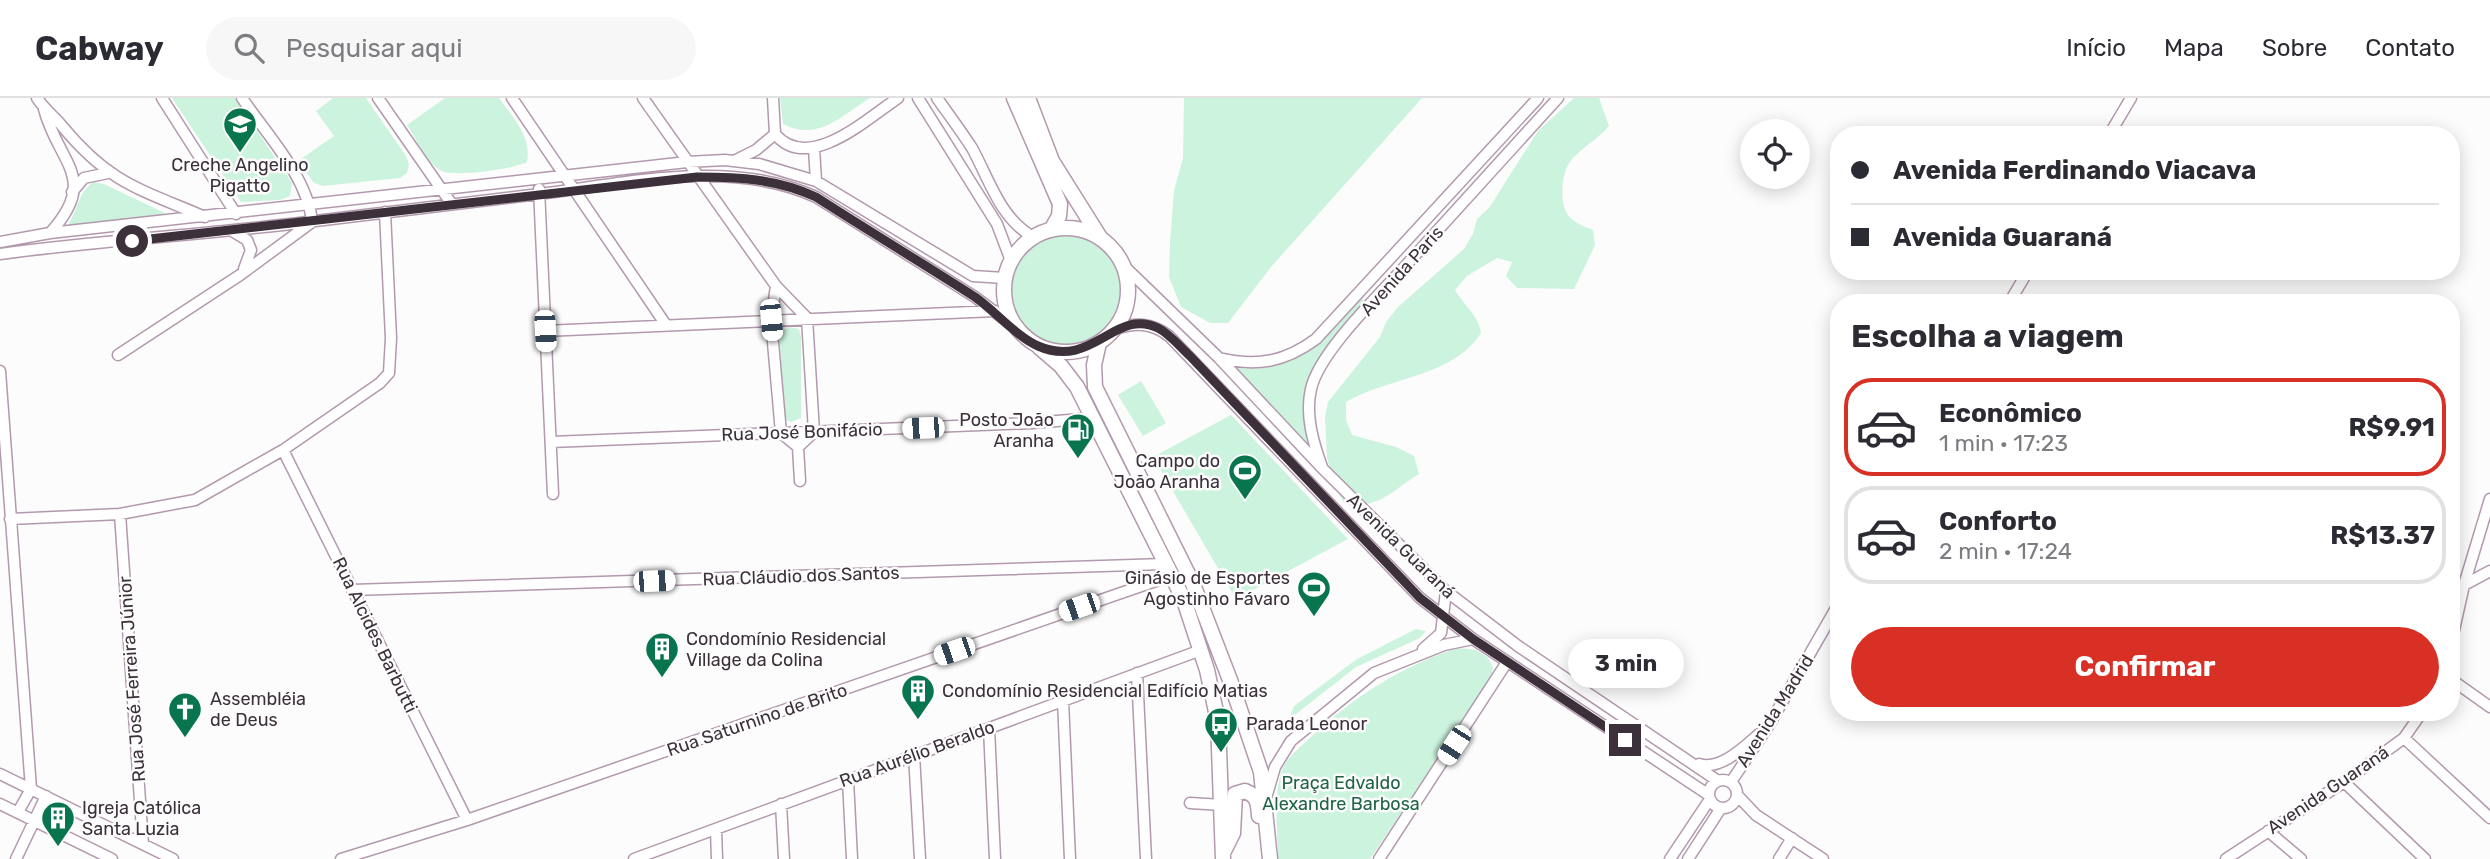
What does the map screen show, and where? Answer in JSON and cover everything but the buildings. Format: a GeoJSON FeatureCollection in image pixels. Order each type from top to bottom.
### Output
{"type":"FeatureCollection","features":[{"type":"Feature","properties":{"kind":"main road"},"geometry":{"type":"LineString","coordinates":[[1014,98],[1060,204],[1051,230]]}},
{"type":"Feature","properties":{"kind":"main road"},"geometry":{"type":"LineString","coordinates":[[1028,98],[1052,161],[1101,240],[1123,265],[1128,298],[1115,329],[1100,342],[1083,350],[1065,352],[1039,346]]}},
{"type":"Feature","properties":{"kind":"main road"},"geometry":{"type":"LineString","coordinates":[[1101,240],[1086,232],[1069,228],[1051,230],[1033,237],[1011,261],[1004,278],[1005,304],[1016,328],[1039,346],[1072,380],[1094,418],[1184,600],[1218,721],[1223,856]]}},
{"type":"Feature","properties":{"kind":"main road"},"geometry":{"type":"LineString","coordinates":[[1100,342],[1094,365],[1095,387],[1194,584],[1250,737],[1266,798],[1270,859]]}},
{"type":"Feature","properties":{"kind":"main road"},"geometry":{"type":"LineString","coordinates":[[1223,856],[1233,833],[1235,794],[1245,790],[1258,801],[1262,859]]}},
{"type":"Feature","properties":{"kind":"street"},"geometry":{"type":"LineString","coordinates":[[37,98],[82,151],[108,173],[134,188],[206,217]]}},
{"type":"Feature","properties":{"kind":"street"},"geometry":{"type":"LineString","coordinates":[[162,98],[236,214]]}},
{"type":"Feature","properties":{"kind":"street"},"geometry":{"type":"LineString","coordinates":[[242,98],[289,167],[310,204],[312,222]]}},
{"type":"Feature","properties":{"kind":"street"},"geometry":{"type":"LineString","coordinates":[[378,98],[450,203]]}},
{"type":"Feature","properties":{"kind":"street"},"geometry":{"type":"LineString","coordinates":[[512,98],[666,325]]}},
{"type":"Feature","properties":{"kind":"street"},"geometry":{"type":"LineString","coordinates":[[643,98],[776,286],[807,318],[814,432],[798,446]]}},
{"type":"Feature","properties":{"kind":"street"},"geometry":{"type":"LineString","coordinates":[[773,98],[775,134],[792,147],[814,148],[840,137],[898,98]]}},
{"type":"Feature","properties":{"kind":"street"},"geometry":{"type":"LineString","coordinates":[[918,98],[998,224],[1011,261]]}},
{"type":"Feature","properties":{"kind":"street"},"geometry":{"type":"LineString","coordinates":[[937,98],[971,147],[1007,217],[1019,229],[1033,237]]}},
{"type":"Feature","properties":{"kind":"street","name":"Avenida Paris"},"geometry":{"type":"LineString","coordinates":[[1219,358],[1250,364],[1277,361],[1316,339],[1538,98]]}},
{"type":"Feature","properties":{"kind":"street","name":"Avenida Paris"},"geometry":{"type":"LineString","coordinates":[[1323,469],[1313,441],[1309,408],[1310,389],[1317,370],[1376,299],[1559,98]]}},
{"type":"Feature","properties":{"kind":"street"},"geometry":{"type":"LineString","coordinates":[[2114,126],[2131,98]]}},
{"type":"Feature","properties":{"kind":"street"},"geometry":{"type":"LineString","coordinates":[[44,109],[49,129],[74,174],[72,194],[65,217],[50,233]]}},
{"type":"Feature","properties":{"kind":"street"},"geometry":{"type":"LineString","coordinates":[[734,161],[756,150],[775,134]]}},
{"type":"Feature","properties":{"kind":"street"},"geometry":{"type":"LineString","coordinates":[[814,148],[816,181]]}},
{"type":"Feature","properties":{"kind":"street"},"geometry":{"type":"LineString","coordinates":[[0,242],[50,233],[236,214],[440,188],[687,162],[734,161],[788,170],[816,181],[973,276],[1004,278]]}},
{"type":"Feature","properties":{"kind":"street"},"geometry":{"type":"LineString","coordinates":[[72,194],[84,178],[108,173]]}},
{"type":"Feature","properties":{"kind":"street"},"geometry":{"type":"LineString","coordinates":[[0,254],[312,222],[574,189],[697,177],[737,177],[793,187],[816,197],[995,311],[1016,328]]}},
{"type":"Feature","properties":{"kind":"street"},"geometry":{"type":"LineString","coordinates":[[538,178],[553,494]]}},
{"type":"Feature","properties":{"kind":"street"},"geometry":{"type":"LineString","coordinates":[[10,519],[120,514],[195,500],[283,450],[380,383],[389,373],[391,338],[386,212]]}},
{"type":"Feature","properties":{"kind":"street"},"geometry":{"type":"LineString","coordinates":[[118,355],[240,275],[312,222]]}},
{"type":"Feature","properties":{"kind":"street"},"geometry":{"type":"LineString","coordinates":[[232,231],[247,240],[251,250],[251,256],[240,275]]}},
{"type":"Feature","properties":{"kind":"street","name":"Avenida Guaraná"},"geometry":{"type":"LineString","coordinates":[[1123,265],[1219,358],[1323,469],[1446,591],[1518,646],[1718,781]]}},
{"type":"Feature","properties":{"kind":"street"},"geometry":{"type":"LineString","coordinates":[[776,286],[771,320],[781,433],[798,446],[800,481]]}},
{"type":"Feature","properties":{"kind":"street"},"geometry":{"type":"LineString","coordinates":[[545,331],[995,311]]}},
{"type":"Feature","properties":{"kind":"street","name":"Avenida Guaraná"},"geometry":{"type":"LineString","coordinates":[[1115,329],[1130,325],[1152,326],[1169,336],[1412,590],[1445,620],[1710,797]]}},
{"type":"Feature","properties":{"kind":"street"},"geometry":{"type":"LineString","coordinates":[[0,371],[30,789],[18,812]]}},
{"type":"Feature","properties":{"kind":"street","name":"Rua José Bonifácio"},"geometry":{"type":"LineString","coordinates":[[551,442],[1094,418]]}},
{"type":"Feature","properties":{"kind":"street","name":"Rua Alcides Barbutti"},"geometry":{"type":"LineString","coordinates":[[283,450],[467,820]]}},
{"type":"Feature","properties":{"kind":"street"},"geometry":{"type":"LineString","coordinates":[[2460,603],[2490,503]]}},
{"type":"Feature","properties":{"kind":"street","name":"Rua José Ferreira Júnior"},"geometry":{"type":"LineString","coordinates":[[120,514],[143,844]]}},
{"type":"Feature","properties":{"kind":"street"},"geometry":{"type":"LineString","coordinates":[[1120,567],[1129,590]]}},
{"type":"Feature","properties":{"kind":"street","name":"Rua Cláudio dos Santos"},"geometry":{"type":"LineString","coordinates":[[352,590],[1120,567],[1168,570]]}},
{"type":"Feature","properties":{"kind":"street","name":"Rua Saturnino de Brito"},"geometry":{"type":"LineString","coordinates":[[341,859],[467,820],[1129,590],[1168,570]]}},
{"type":"Feature","properties":{"kind":"street"},"geometry":{"type":"LineString","coordinates":[[2464,585],[2490,571]]}},
{"type":"Feature","properties":{"kind":"street"},"geometry":{"type":"LineString","coordinates":[[1416,656],[1441,633],[1445,620],[1446,591]]}},
{"type":"Feature","properties":{"kind":"street","name":"Avenida Madrid"},"geometry":{"type":"LineString","coordinates":[[1731,782],[1769,725],[1830,619]]}},
{"type":"Feature","properties":{"kind":"street"},"geometry":{"type":"LineString","coordinates":[[1266,798],[1275,767],[1291,741],[1374,673],[1416,656],[1473,639]]}},
{"type":"Feature","properties":{"kind":"street","name":"Rua Aurélio Beraldo"},"geometry":{"type":"LineString","coordinates":[[634,859],[646,857],[781,804],[1200,650]]}},
{"type":"Feature","properties":{"kind":"street"},"geometry":{"type":"LineString","coordinates":[[1378,859],[1507,662]]}},
{"type":"Feature","properties":{"kind":"street"},"geometry":{"type":"LineString","coordinates":[[1137,673],[1146,859]]}},
{"type":"Feature","properties":{"kind":"street"},"geometry":{"type":"LineString","coordinates":[[2460,686],[2490,707]]}},
{"type":"Feature","properties":{"kind":"street"},"geometry":{"type":"LineString","coordinates":[[1062,700],[1070,859]]}},
{"type":"Feature","properties":{"kind":"street","name":"Avenida Guaraná"},"geometry":{"type":"LineString","coordinates":[[2227,859],[2344,782],[2404,738],[2416,721]]}},
{"type":"Feature","properties":{"kind":"street"},"geometry":{"type":"LineString","coordinates":[[1678,754],[1711,767],[1769,725]]}},
{"type":"Feature","properties":{"kind":"street"},"geometry":{"type":"LineString","coordinates":[[989,728],[995,859]]}},
{"type":"Feature","properties":{"kind":"street"},"geometry":{"type":"LineString","coordinates":[[2404,738],[2490,818]]}},
{"type":"Feature","properties":{"kind":"street"},"geometry":{"type":"LineString","coordinates":[[914,755],[920,859]]}},
{"type":"Feature","properties":{"kind":"street"},"geometry":{"type":"LineString","coordinates":[[0,774],[173,859]]}},
{"type":"Feature","properties":{"kind":"street"},"geometry":{"type":"LineString","coordinates":[[848,780],[852,859]]}},
{"type":"Feature","properties":{"kind":"street"},"geometry":{"type":"LineString","coordinates":[[1670,859],[1718,781],[1731,782],[1738,796],[1756,815],[1823,859]]}},
{"type":"Feature","properties":{"kind":"street"},"geometry":{"type":"LineString","coordinates":[[2344,782],[2425,859]]}},
{"type":"Feature","properties":{"kind":"street"},"geometry":{"type":"LineString","coordinates":[[16,859],[46,796]]}},
{"type":"Feature","properties":{"kind":"street"},"geometry":{"type":"LineString","coordinates":[[1688,859],[1724,808],[1738,796]]}},
{"type":"Feature","properties":{"kind":"street"},"geometry":{"type":"LineString","coordinates":[[1710,797],[1724,808],[1756,815]]}},
{"type":"Feature","properties":{"kind":"street"},"geometry":{"type":"LineString","coordinates":[[1190,803],[1222,805]]}},
{"type":"Feature","properties":{"kind":"street"},"geometry":{"type":"LineString","coordinates":[[0,804],[112,859]]}},
{"type":"Feature","properties":{"kind":"street"},"geometry":{"type":"LineString","coordinates":[[781,804],[784,859]]}},
{"type":"Feature","properties":{"kind":"street"},"geometry":{"type":"LineString","coordinates":[[716,829],[717,859]]}},
{"type":"Feature","properties":{"kind":"street"},"geometry":{"type":"LineString","coordinates":[[2268,831],[2301,859]]}},
{"type":"Feature","properties":{"kind":"street"},"geometry":{"type":"LineString","coordinates":[[1779,859],[1792,838]]}},
{"type":"Feature","properties":{"kind":"green space","name":"Creche Angelino Pigatto"},"geometry":{"type":"Polygon","coordinates":[[[172,98],[235,98],[292,183],[290,196],[280,200],[241,202],[172,98]]]}},
{"type":"Feature","properties":{"kind":"green space"},"geometry":{"type":"Polygon","coordinates":[[[333,98],[366,98],[406,156],[409,164],[407,173],[400,178],[323,186],[314,183],[298,161],[334,136],[316,111],[333,98]]]}},
{"type":"Feature","properties":{"kind":"green space"},"geometry":{"type":"Polygon","coordinates":[[[445,98],[499,98],[524,136],[527,162],[497,170],[469,173],[440,170],[426,156],[407,125],[445,98]]]}},
{"type":"Feature","properties":{"kind":"green space"},"geometry":{"type":"Polygon","coordinates":[[[780,98],[870,98],[829,125],[807,130],[783,124],[780,98]]]}},
{"type":"Feature","properties":{"kind":"green space"},"geometry":{"type":"Polygon","coordinates":[[[1184,98],[1422,98],[1271,267],[1228,323],[1210,323],[1181,307],[1169,277],[1174,191],[1183,158],[1184,98]]]}},
{"type":"Feature","properties":{"kind":"green space"},"geometry":{"type":"Polygon","coordinates":[[[1574,98],[1599,98],[1609,126],[1572,159],[1564,177],[1562,192],[1566,212],[1574,221],[1593,230],[1595,245],[1574,289],[1517,288],[1506,276],[1512,262],[1497,258],[1467,276],[1455,290],[1474,315],[1481,333],[1469,348],[1437,368],[1346,402],[1346,420],[1352,435],[1396,447],[1414,456],[1419,474],[1384,498],[1367,504],[1344,503],[1336,488],[1327,458],[1325,417],[1328,402],[1380,337],[1386,322],[1398,307],[1464,249],[1473,234],[1477,219],[1489,208],[1538,131],[1574,98]]]}},
{"type":"Feature","properties":{"kind":"green space"},"geometry":{"type":"Polygon","coordinates":[[[94,182],[104,184],[169,215],[65,229],[84,191],[94,182]]]}},
{"type":"Feature","properties":{"kind":"green space"},"geometry":{"type":"Polygon","coordinates":[[[1065,234],[1086,238],[1104,250],[1116,268],[1120,289],[1116,310],[1104,328],[1086,340],[1065,344],[1044,340],[1026,328],[1014,310],[1010,289],[1014,268],[1026,250],[1044,238],[1065,234]]]}},
{"type":"Feature","properties":{"kind":"green space"},"geometry":{"type":"Polygon","coordinates":[[[1359,298],[1366,301],[1314,369],[1311,450],[1233,367],[1255,369],[1291,361],[1319,341],[1359,298]]]}},
{"type":"Feature","properties":{"kind":"green space"},"geometry":{"type":"Polygon","coordinates":[[[789,327],[799,329],[801,337],[801,418],[791,422],[783,418],[780,342],[782,331],[789,327]]]}},
{"type":"Feature","properties":{"kind":"green space"},"geometry":{"type":"Polygon","coordinates":[[[1141,381],[1166,423],[1143,436],[1118,395],[1141,381]]]}},
{"type":"Feature","properties":{"kind":"green space","name":"Campo do João Aranha"},"geometry":{"type":"Polygon","coordinates":[[[1231,415],[1348,539],[1236,599],[1153,457],[1231,415]]]}},
{"type":"Feature","properties":{"kind":"green space"},"geometry":{"type":"Polygon","coordinates":[[[1416,629],[1426,631],[1420,638],[1356,667],[1290,716],[1294,706],[1357,659],[1416,629]]]}},
{"type":"Feature","properties":{"kind":"green space","name":"Praça Edvaldo Alexandre Barbosa"},"geometry":{"type":"Polygon","coordinates":[[[1454,649],[1483,654],[1493,668],[1491,679],[1370,859],[1278,859],[1277,794],[1283,767],[1290,757],[1361,696],[1415,665],[1454,649]]]}},
{"type":"Feature","properties":{"kind":"place","name":"Creche Angelino Pigatto"},"geometry":{"type":"Point","coordinates":[240,154]}},
{"type":"Feature","properties":{"kind":"place","name":"Posto João Aranha"},"geometry":{"type":"Point","coordinates":[1078,460]}},
{"type":"Feature","properties":{"kind":"place","name":"Campo do João Aranha"},"geometry":{"type":"Point","coordinates":[1245,501]}},
{"type":"Feature","properties":{"kind":"place","name":"Ginásio de Esportes Agostinho Fávaro"},"geometry":{"type":"Point","coordinates":[1314,618]}},
{"type":"Feature","properties":{"kind":"place","name":"Condomínio Residencial Village da Colina"},"geometry":{"type":"Point","coordinates":[662,679]}},
{"type":"Feature","properties":{"kind":"place","name":"Condomínio Residencial Edifício Matias"},"geometry":{"type":"Point","coordinates":[918,721]}},
{"type":"Feature","properties":{"kind":"place","name":"Assembléia de Deus"},"geometry":{"type":"Point","coordinates":[185,739]}},
{"type":"Feature","properties":{"kind":"place","name":"Parada Leonor"},"geometry":{"type":"Point","coordinates":[1221,754]}},
{"type":"Feature","properties":{"kind":"place","name":"Igreja Católica Santa Luzia"},"geometry":{"type":"Point","coordinates":[58,848]}},
{"type":"Feature","properties":{"kind":"route"},"geometry":{"type":"LineString","coordinates":[[132,241],[697,177],[767,180],[793,187],[816,197],[975,297],[1016,328],[1026,339],[1039,346],[1065,352],[1083,350],[1100,342],[1115,329],[1141,324],[1160,329],[1190,356],[1420,598],[1445,620],[1625,740]]}}]}
